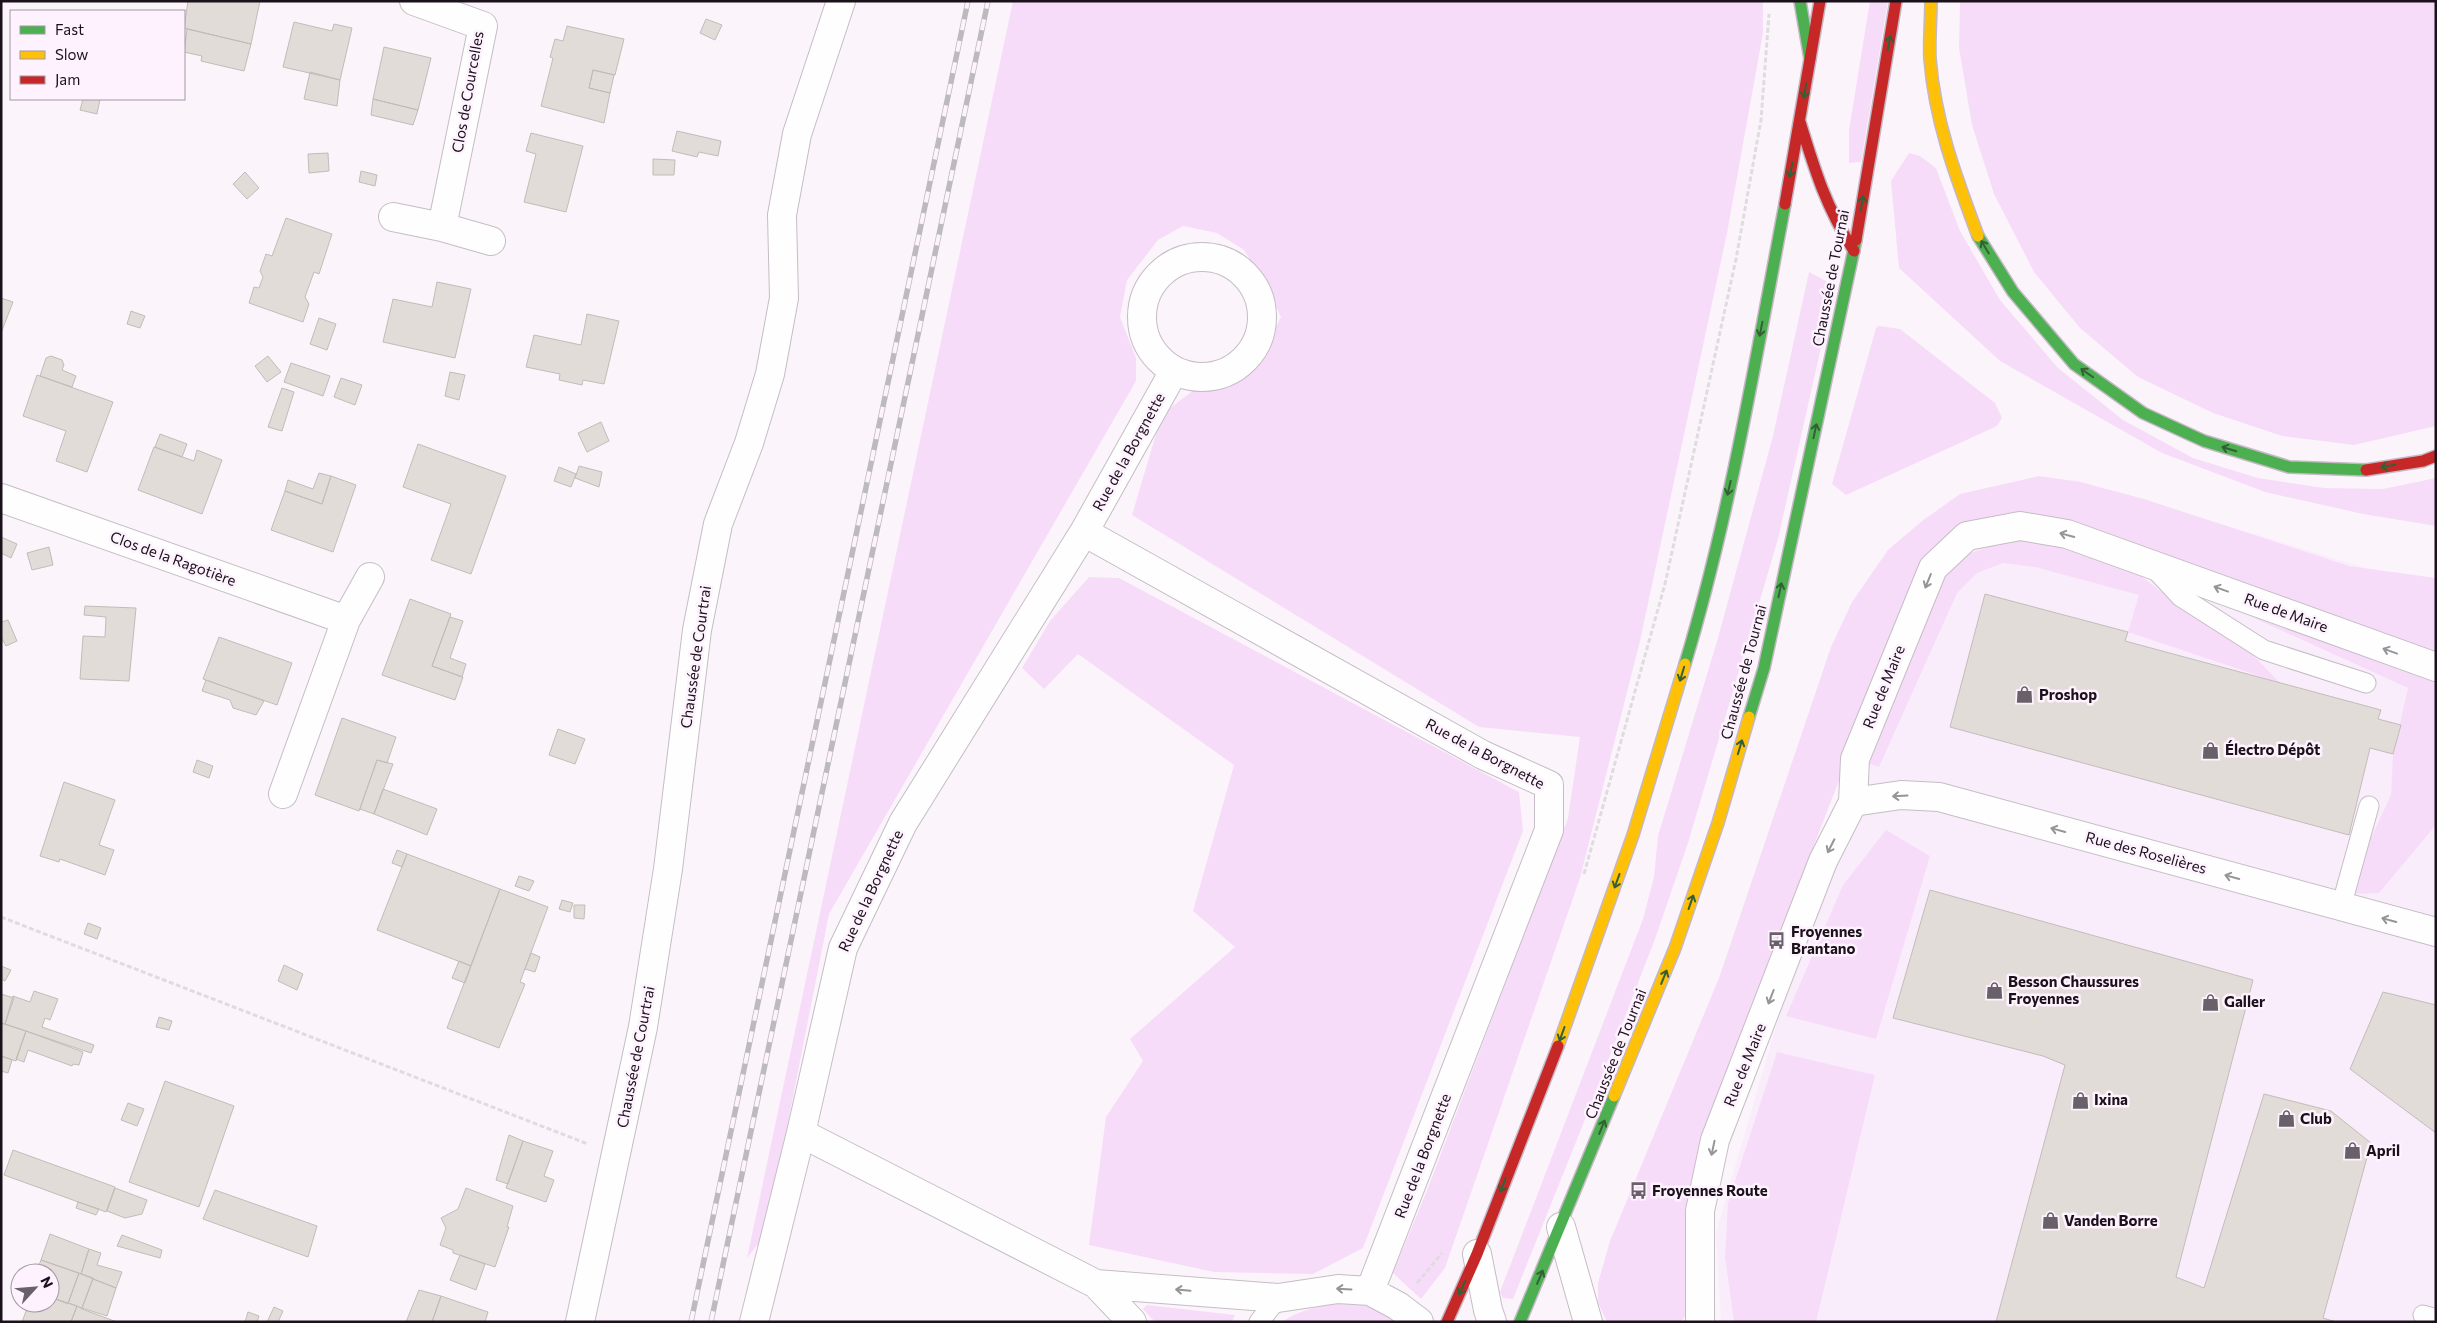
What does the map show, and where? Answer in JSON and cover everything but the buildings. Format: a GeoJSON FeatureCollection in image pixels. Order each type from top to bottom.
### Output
{"type":"FeatureCollection","features":[{"type":"Feature","properties":{"kind":"main road"},"geometry":{"type":"LineString","coordinates":[[1800,1],[1810,60]]}},
{"type":"Feature","properties":{"kind":"main road"},"geometry":{"type":"LineString","coordinates":[[1447,1322],[1477,1254],[1558,1045],[1633,835],[1696,628],[1742,431],[1800,122],[1820,1]]}},
{"type":"Feature","properties":{"kind":"main road","name":"Chaussée de Tournai"},"geometry":{"type":"LineString","coordinates":[[1520,1322],[1676,948],[1723,805],[1764,668],[1854,251],[1896,1]]}},
{"type":"Feature","properties":{"kind":"main road"},"geometry":{"type":"LineString","coordinates":[[1931,1],[1930,58],[1937,105],[1948,156],[1980,238],[2013,292],[2074,364],[2143,413],[2204,441],[2289,467],[2365,470],[2423,461],[2436,456]]}},
{"type":"Feature","properties":{"kind":"main road"},"geometry":{"type":"LineString","coordinates":[[1800,122],[1822,193],[1839,228],[1854,251]]}},
{"type":"Feature","properties":{"kind":"street","name":"Clos de Courcelles"},"geometry":{"type":"LineString","coordinates":[[414,1],[483,26],[442,227]]}},
{"type":"Feature","properties":{"kind":"street","name":"Chaussée de Courtrai"},"geometry":{"type":"LineString","coordinates":[[580,1322],[643,1027],[666,879],[697,630],[718,524],[749,443],[770,374],[784,298],[782,215],[796,134],[841,1]]}},
{"type":"Feature","properties":{"kind":"street"},"geometry":{"type":"LineString","coordinates":[[393,218],[442,227],[491,241]]}},
{"type":"Feature","properties":{"kind":"street"},"geometry":{"type":"LineString","coordinates":[[1191,258],[1210,258],[1234,266],[1251,282],[1260,303],[1262,327],[1253,350],[1231,371],[1205,378],[1174,371],[1156,357],[1145,338],[1142,310],[1149,289],[1165,270],[1191,258]]}},
{"type":"Feature","properties":{"kind":"street","name":"Rue de la Borgnette"},"geometry":{"type":"LineString","coordinates":[[754,1322],[802,1133],[843,948],[903,823],[1084,532],[1174,371]]}},
{"type":"Feature","properties":{"kind":"street","name":"Clos de la Ragotière"},"geometry":{"type":"LineString","coordinates":[[1,498],[346,620]]}},
{"type":"Feature","properties":{"kind":"street","name":"Rue de Maire"},"geometry":{"type":"LineString","coordinates":[[1700,1322],[1700,1211],[1715,1140],[1823,861],[1853,802],[1854,760],[1933,568],[1967,536],[2020,526],[2067,534],[2436,667]]}},
{"type":"Feature","properties":{"kind":"street","name":"Rue de la Borgnette"},"geometry":{"type":"LineString","coordinates":[[1084,532],[1483,755],[1550,785],[1549,830],[1370,1291]]}},
{"type":"Feature","properties":{"kind":"street"},"geometry":{"type":"LineString","coordinates":[[283,794],[346,620],[370,577]]}},
{"type":"Feature","properties":{"kind":"street","name":"Rue des Roselières"},"geometry":{"type":"LineString","coordinates":[[1853,802],[1901,795],[1939,797],[2436,932]]}},
{"type":"Feature","properties":{"kind":"street"},"geometry":{"type":"LineString","coordinates":[[802,1133],[1096,1284],[1132,1322]]}},
{"type":"Feature","properties":{"kind":"street"},"geometry":{"type":"LineString","coordinates":[[1561,1227],[1588,1322]]}},
{"type":"Feature","properties":{"kind":"street"},"geometry":{"type":"LineString","coordinates":[[1477,1254],[1492,1322]]}},
{"type":"Feature","properties":{"kind":"street"},"geometry":{"type":"LineString","coordinates":[[1096,1284],[1278,1298],[1338,1289],[1370,1291],[1408,1314]]}},
{"type":"Feature","properties":{"kind":"lane"},"geometry":{"type":"LineString","coordinates":[[2150,564],[2181,597],[2264,650],[2366,682]]}},
{"type":"Feature","properties":{"kind":"lane"},"geometry":{"type":"LineString","coordinates":[[2341,907],[2369,806]]}},
{"type":"Feature","properties":{"kind":"lane"},"geometry":{"type":"LineString","coordinates":[[1259,1322],[1278,1298]]}},
{"type":"Feature","properties":{"kind":"path"},"geometry":{"type":"LineString","coordinates":[[1583,877],[1665,584],[1736,259],[1761,120],[1769,11]]}},
{"type":"Feature","properties":{"kind":"path"},"geometry":{"type":"LineString","coordinates":[[1,917],[617,1155]]}},
{"type":"Feature","properties":{"kind":"path"},"geometry":{"type":"LineString","coordinates":[[1408,1314],[1445,1250]]}},
{"type":"Feature","properties":{"kind":"shaded area"},"geometry":{"type":"Polygon","coordinates":[[[1013,1],[1763,1],[1763,33],[1727,233],[1640,641],[1580,878],[1445,1268],[1421,1299],[1393,1273],[1428,1188],[1568,818],[1580,737],[1479,727],[1132,515],[1162,414],[1194,390],[1226,383],[1259,361],[1281,317],[1266,285],[1244,250],[1217,233],[1183,226],[1158,240],[1127,280],[1120,317],[1136,358],[1136,381],[829,914],[766,1234],[747,1258],[1013,1]]]}},
{"type":"Feature","properties":{"kind":"shaded area"},"geometry":{"type":"Polygon","coordinates":[[[1870,1],[1888,1],[1861,162],[1849,163],[1849,130],[1870,1]]]}},
{"type":"Feature","properties":{"kind":"shaded area"},"geometry":{"type":"Polygon","coordinates":[[[1960,1],[2436,1],[2436,426],[2354,445],[2282,436],[2213,413],[2138,377],[2080,328],[2034,272],[1994,194],[1972,125],[1959,48],[1960,1]]]}},
{"type":"Feature","properties":{"kind":"shaded area"},"geometry":{"type":"Polygon","coordinates":[[[1909,153],[1920,156],[1936,168],[1960,231],[2000,300],[2058,368],[2123,420],[2193,458],[2258,478],[2324,488],[2383,489],[2436,478],[2436,526],[2363,514],[2265,492],[2162,453],[2000,361],[1899,268],[1891,181],[1909,153]]]}},
{"type":"Feature","properties":{"kind":"shaded area"},"geometry":{"type":"Polygon","coordinates":[[[1809,272],[1826,281],[1833,294],[1778,539],[1688,843],[1655,939],[1513,1299],[1503,1298],[1500,1292],[1643,919],[1654,877],[1658,836],[1718,638],[1773,436],[1809,272]]]}},
{"type":"Feature","properties":{"kind":"shaded area"},"geometry":{"type":"Polygon","coordinates":[[[1879,326],[1900,329],[1995,403],[2002,418],[1997,426],[1846,495],[1832,484],[1876,328],[1879,326]]]}},
{"type":"Feature","properties":{"kind":"shaded area"},"geometry":{"type":"Polygon","coordinates":[[[2039,476],[2080,482],[2144,499],[2349,566],[2436,578],[2436,651],[2077,525],[2005,515],[1980,522],[1923,573],[1831,801],[1702,1138],[1687,1313],[1681,1322],[1607,1322],[1598,1303],[1598,1283],[1610,1241],[1719,978],[1831,647],[1852,602],[1888,550],[1922,521],[1960,494],[2039,476]]]}},
{"type":"Feature","properties":{"kind":"shaded area"},"geometry":{"type":"Polygon","coordinates":[[[2072,479],[2436,589],[2436,1322],[1721,1322],[1716,1232],[1785,995],[1943,546],[2072,479]]]}},
{"type":"Feature","properties":{"kind":"shaded area"},"geometry":{"type":"Polygon","coordinates":[[[2033,536],[2122,561],[2169,598],[2253,655],[2280,683],[2128,632],[2139,595],[2035,567],[2003,563],[1977,573],[1957,593],[1879,767],[1867,763],[1939,578],[1965,555],[1996,544],[2033,536]]]}},
{"type":"Feature","properties":{"kind":"shaded area"},"geometry":{"type":"Polygon","coordinates":[[[1089,577],[1119,578],[1519,792],[1523,831],[1363,1248],[1313,1274],[1214,1272],[1089,1245],[1106,1117],[1143,1061],[1130,1039],[1235,947],[1193,911],[1234,765],[1078,654],[1044,689],[1022,668],[1050,621],[1089,577]]]}},
{"type":"Feature","properties":{"kind":"shaded area"},"geometry":{"type":"Polygon","coordinates":[[[2197,592],[2436,673],[2436,825],[2379,893],[2352,894],[2370,840],[2391,795],[2393,754],[2408,688],[2197,592]]]}},
{"type":"Feature","properties":{"kind":"shaded area"},"geometry":{"type":"Polygon","coordinates":[[[1886,830],[1930,856],[1876,1039],[1786,1016],[1843,885],[1886,830]]]}},
{"type":"Feature","properties":{"kind":"shaded area"},"geometry":{"type":"Polygon","coordinates":[[[1777,1052],[1875,1075],[1816,1322],[1734,1322],[1725,1257],[1728,1203],[1777,1052]]]}},
{"type":"Feature","properties":{"kind":"shaded area"},"geometry":{"type":"Polygon","coordinates":[[[1363,1302],[1385,1311],[1398,1322],[1282,1322],[1291,1316],[1311,1309],[1363,1302]]]}},
{"type":"Feature","properties":{"kind":"shaded area"},"geometry":{"type":"Polygon","coordinates":[[[1147,1305],[1235,1315],[1232,1322],[1155,1322],[1143,1309],[1147,1305]]]}},
{"type":"Feature","properties":{"kind":"railway"},"geometry":{"type":"LineString","coordinates":[[691,1322],[968,1]]}},
{"type":"Feature","properties":{"kind":"railway"},"geometry":{"type":"LineString","coordinates":[[711,1322],[988,1]]}},
{"type":"Feature","properties":{"kind":"traffic: fast"},"geometry":{"type":"LineString","coordinates":[[1800,1],[1810,59]]}},
{"type":"Feature","properties":{"kind":"traffic: fast"},"geometry":{"type":"LineString","coordinates":[[1685,664],[1716,551],[1729,493],[1785,204]]}},
{"type":"Feature","properties":{"kind":"traffic: fast"},"geometry":{"type":"LineString","coordinates":[[1978,236],[2013,292],[2074,364],[2143,413],[2204,441],[2289,467],[2366,470]]}},
{"type":"Feature","properties":{"kind":"traffic: fast"},"geometry":{"type":"LineString","coordinates":[[1749,717],[1764,668],[1856,240]]}},
{"type":"Feature","properties":{"kind":"traffic: fast"},"geometry":{"type":"LineString","coordinates":[[1520,1322],[1614,1096]]}},
{"type":"Feature","properties":{"kind":"traffic: slow"},"geometry":{"type":"LineString","coordinates":[[1931,1],[1930,59],[1937,105],[1954,171],[1978,236]]}},
{"type":"Feature","properties":{"kind":"traffic: slow"},"geometry":{"type":"LineString","coordinates":[[1558,1046],[1633,835],[1685,664]]}},
{"type":"Feature","properties":{"kind":"traffic: slow"},"geometry":{"type":"LineString","coordinates":[[1614,1096],[1675,948],[1718,823],[1749,717]]}},
{"type":"Feature","properties":{"kind":"traffic: jam"},"geometry":{"type":"LineString","coordinates":[[1785,204],[1820,1]]}},
{"type":"Feature","properties":{"kind":"traffic: jam"},"geometry":{"type":"LineString","coordinates":[[1856,240],[1896,1]]}},
{"type":"Feature","properties":{"kind":"traffic: jam"},"geometry":{"type":"LineString","coordinates":[[1800,122],[1816,173],[1836,219],[1854,251]]}},
{"type":"Feature","properties":{"kind":"traffic: jam"},"geometry":{"type":"LineString","coordinates":[[2366,470],[2423,461],[2436,456]]}},
{"type":"Feature","properties":{"kind":"traffic: jam"},"geometry":{"type":"LineString","coordinates":[[1447,1322],[1477,1254],[1558,1046]]}},
{"type":"Feature","properties":{"kind":"place","name":"Proshop"},"geometry":{"type":"Point","coordinates":[2025,695]}},
{"type":"Feature","properties":{"kind":"place","name":"Électro Dépôt"},"geometry":{"type":"Point","coordinates":[2211,750]}},
{"type":"Feature","properties":{"kind":"place","name":"Froyennes Brantano"},"geometry":{"type":"Point","coordinates":[1777,941]}},
{"type":"Feature","properties":{"kind":"place","name":"Besson Chaussures Froyennes"},"geometry":{"type":"Point","coordinates":[1994,991]}},
{"type":"Feature","properties":{"kind":"place","name":"Galler"},"geometry":{"type":"Point","coordinates":[2210,1002]}},
{"type":"Feature","properties":{"kind":"place","name":"Ixina"},"geometry":{"type":"Point","coordinates":[2080,1100]}},
{"type":"Feature","properties":{"kind":"place","name":"Club"},"geometry":{"type":"Point","coordinates":[2286,1119]}},
{"type":"Feature","properties":{"kind":"place","name":"April"},"geometry":{"type":"Point","coordinates":[2352,1151]}},
{"type":"Feature","properties":{"kind":"place","name":"Froyennes Route"},"geometry":{"type":"Point","coordinates":[1638,1191]}},
{"type":"Feature","properties":{"kind":"place","name":"Vanden Borre"},"geometry":{"type":"Point","coordinates":[2050,1221]}}]}
